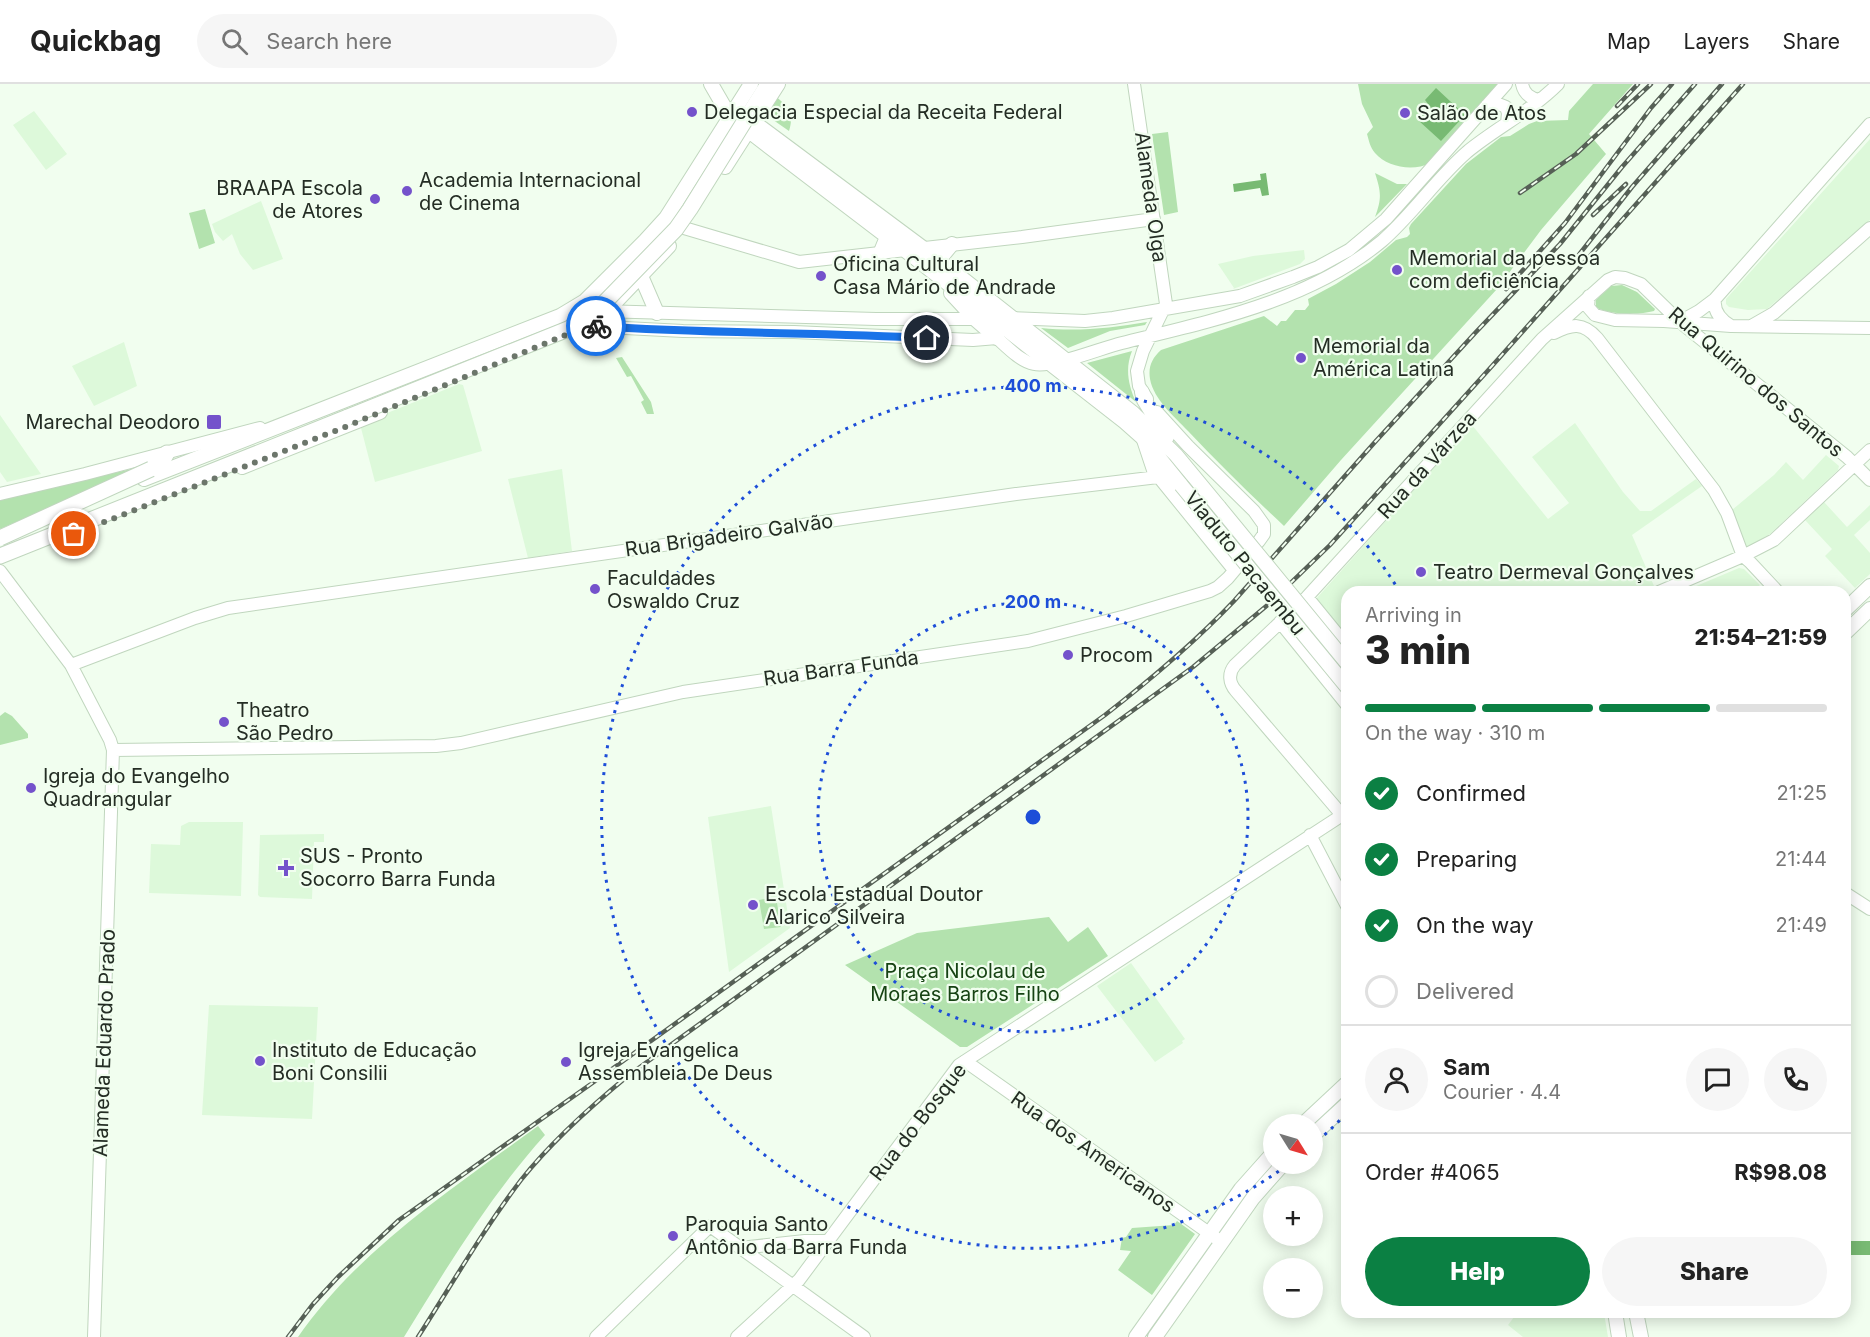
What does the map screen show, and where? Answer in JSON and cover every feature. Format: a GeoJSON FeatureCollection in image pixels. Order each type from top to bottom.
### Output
{"type":"FeatureCollection","features":[{"type":"Feature","properties":{"kind":"highway"},"geometry":{"type":"LineString","coordinates":[[0,546],[577,314],[622,272],[667,224],[758,84]]}},
{"type":"Feature","properties":{"kind":"highway"},"geometry":{"type":"LineString","coordinates":[[0,556],[578,324],[605,302],[676,229],[768,84]]}},
{"type":"Feature","properties":{"kind":"highway"},"geometry":{"type":"LineString","coordinates":[[0,538],[161,464],[166,453]]}},
{"type":"Feature","properties":{"kind":"main road"},"geometry":{"type":"LineString","coordinates":[[711,84],[732,110],[721,84]]}},
{"type":"Feature","properties":{"kind":"main road"},"geometry":{"type":"LineString","coordinates":[[0,538],[560,316],[580,305],[666,218],[751,84]]}},
{"type":"Feature","properties":{"kind":"main road"},"geometry":{"type":"LineString","coordinates":[[0,564],[352,424],[587,326],[606,312],[684,228],[778,84]]}},
{"type":"Feature","properties":{"kind":"main road"},"geometry":{"type":"LineString","coordinates":[[997,338],[953,297],[935,265],[923,249],[756,130],[906,251],[935,265],[1012,318],[1133,413],[1176,455]]}},
{"type":"Feature","properties":{"kind":"main road"},"geometry":{"type":"LineString","coordinates":[[880,254],[887,237]]}},
{"type":"Feature","properties":{"kind":"main road"},"geometry":{"type":"LineString","coordinates":[[935,265],[952,244]]}},
{"type":"Feature","properties":{"kind":"main road"},"geometry":{"type":"LineString","coordinates":[[641,276],[657,313]]}},
{"type":"Feature","properties":{"kind":"main road","name":"Viaduto Pacaembu"},"geometry":{"type":"LineString","coordinates":[[944,281],[1143,438],[1341,680]]}},
{"type":"Feature","properties":{"kind":"main road"},"geometry":{"type":"LineString","coordinates":[[1142,392],[1144,400],[1176,449],[1176,455]]}},
{"type":"Feature","properties":{"kind":"main road","name":"Viaduto Pacaembu"},"geometry":{"type":"LineString","coordinates":[[1176,455],[1341,656]]}},
{"type":"Feature","properties":{"kind":"main road"},"geometry":{"type":"LineString","coordinates":[[1851,604],[1870,586]]}},
{"type":"Feature","properties":{"kind":"main road"},"geometry":{"type":"LineString","coordinates":[[1851,627],[1870,609]]}},
{"type":"Feature","properties":{"kind":"main road"},"geometry":{"type":"LineString","coordinates":[[1314,1114],[1341,1089]]}},
{"type":"Feature","properties":{"kind":"main road"},"geometry":{"type":"LineString","coordinates":[[1323,1126],[1341,1109]]}},
{"type":"Feature","properties":{"kind":"main road"},"geometry":{"type":"LineString","coordinates":[[1137,1337],[1241,1189],[1263,1164]]}},
{"type":"Feature","properties":{"kind":"main road"},"geometry":{"type":"LineString","coordinates":[[1155,1337],[1253,1198],[1274,1174]]}},
{"type":"Feature","properties":{"kind":"main road"},"geometry":{"type":"LineString","coordinates":[[1616,1318],[1619,1337]]}},
{"type":"Feature","properties":{"kind":"main road"},"geometry":{"type":"LineString","coordinates":[[1637,1318],[1641,1337]]}},
{"type":"Feature","properties":{"kind":"street","name":"Alameda Olga"},"geometry":{"type":"LineString","coordinates":[[1134,84],[1166,302],[1165,309]]}},
{"type":"Feature","properties":{"kind":"street"},"geometry":{"type":"LineString","coordinates":[[580,305],[606,312],[1098,320],[1240,296],[1318,267],[1349,250],[1397,207],[1506,84]]}},
{"type":"Feature","properties":{"kind":"street"},"geometry":{"type":"LineString","coordinates":[[1522,84],[1525,93],[1539,100]]}},
{"type":"Feature","properties":{"kind":"street"},"geometry":{"type":"LineString","coordinates":[[587,326],[973,340],[997,338],[1032,364],[1050,364],[1105,347],[1228,317],[1295,292],[1323,278],[1383,240],[1457,162],[1558,84]]}},
{"type":"Feature","properties":{"kind":"street"},"geometry":{"type":"LineString","coordinates":[[1487,105],[1496,103],[1506,107],[1508,123]]}},
{"type":"Feature","properties":{"kind":"street"},"geometry":{"type":"LineString","coordinates":[[1680,322],[1715,299],[1870,124]]}},
{"type":"Feature","properties":{"kind":"street"},"geometry":{"type":"LineString","coordinates":[[684,228],[799,262],[923,249],[1154,219]]}},
{"type":"Feature","properties":{"kind":"street"},"geometry":{"type":"LineString","coordinates":[[1752,326],[1770,317],[1870,228]]}},
{"type":"Feature","properties":{"kind":"street","name":"Rua da Várzea"},"geometry":{"type":"LineString","coordinates":[[1341,810],[1236,692],[1230,680],[1232,668],[1306,597],[1542,339],[1608,279],[1625,278],[1641,284]]}},
{"type":"Feature","properties":{"kind":"street","name":"Rua Quirino dos Santos"},"geometry":{"type":"LineString","coordinates":[[1641,284],[1680,322],[1855,464],[1870,480]]}},
{"type":"Feature","properties":{"kind":"street"},"geometry":{"type":"LineString","coordinates":[[1589,296],[1588,307],[1595,315],[1615,320],[1731,326],[1870,328]]}},
{"type":"Feature","properties":{"kind":"street"},"geometry":{"type":"LineString","coordinates":[[1715,299],[1714,304],[1718,315],[1731,326]]}},
{"type":"Feature","properties":{"kind":"street"},"geometry":{"type":"LineString","coordinates":[[1188,305],[1187,320],[1191,327]]}},
{"type":"Feature","properties":{"kind":"street"},"geometry":{"type":"LineString","coordinates":[[1782,306],[1789,318],[1805,327]]}},
{"type":"Feature","properties":{"kind":"street"},"geometry":{"type":"LineString","coordinates":[[1142,392],[1137,380],[1137,371],[1143,351],[1165,309]]}},
{"type":"Feature","properties":{"kind":"street"},"geometry":{"type":"LineString","coordinates":[[784,316],[791,325],[790,329],[784,332]]}},
{"type":"Feature","properties":{"kind":"street"},"geometry":{"type":"LineString","coordinates":[[1597,338],[1600,325],[1615,320]]}},
{"type":"Feature","properties":{"kind":"street"},"geometry":{"type":"LineString","coordinates":[[1542,339],[1564,328],[1579,326],[1587,328],[1597,338],[1721,501],[1743,556],[1772,586]]}},
{"type":"Feature","properties":{"kind":"street","name":"Rua Barra Funda"},"geometry":{"type":"LineString","coordinates":[[112,750],[436,746],[461,743],[683,692],[1039,639],[1210,591],[1218,587],[1262,538],[1264,529],[1261,520],[1176,434],[1142,392]]}},
{"type":"Feature","properties":{"kind":"street"},"geometry":{"type":"LineString","coordinates":[[0,494],[288,422]]}},
{"type":"Feature","properties":{"kind":"street"},"geometry":{"type":"LineString","coordinates":[[1143,438],[1151,464],[1158,477],[1234,570]]}},
{"type":"Feature","properties":{"kind":"street"},"geometry":{"type":"LineString","coordinates":[[1673,586],[1774,540],[1870,450]]}},
{"type":"Feature","properties":{"kind":"street","name":"Rua Brigadeiro Galvão"},"geometry":{"type":"LineString","coordinates":[[71,664],[228,608],[824,521],[1158,477],[1181,485]]}},
{"type":"Feature","properties":{"kind":"street"},"geometry":{"type":"LineString","coordinates":[[0,571],[71,664],[110,740],[112,750]]}},
{"type":"Feature","properties":{"kind":"street"},"geometry":{"type":"LineString","coordinates":[[1306,597],[1341,639]]}},
{"type":"Feature","properties":{"kind":"street"},"geometry":{"type":"LineString","coordinates":[[1280,622],[1341,698]]}},
{"type":"Feature","properties":{"kind":"street"},"geometry":{"type":"LineString","coordinates":[[1302,650],[1331,627]]}},
{"type":"Feature","properties":{"kind":"street","name":"Alameda Eduardo Prado"},"geometry":{"type":"LineString","coordinates":[[94,1337],[112,750]]}},
{"type":"Feature","properties":{"kind":"street","name":"Rua do Bosque"},"geometry":{"type":"LineString","coordinates":[[738,1337],[793,1286],[950,1075],[964,1060],[1341,817]]}},
{"type":"Feature","properties":{"kind":"street"},"geometry":{"type":"LineString","coordinates":[[1310,836],[1341,895]]}},
{"type":"Feature","properties":{"kind":"street"},"geometry":{"type":"LineString","coordinates":[[1851,897],[1870,909]]}},
{"type":"Feature","properties":{"kind":"street","name":"Rua dos Americanos"},"geometry":{"type":"LineString","coordinates":[[964,1060],[1222,1242]]}},
{"type":"Feature","properties":{"kind":"street"},"geometry":{"type":"LineString","coordinates":[[596,1337],[710,1226],[864,1337]]}},
{"type":"Feature","properties":{"kind":"street"},"geometry":{"type":"LineString","coordinates":[[740,1248],[804,1241],[828,1241]]}},
{"type":"Feature","properties":{"kind":"street"},"geometry":{"type":"LineString","coordinates":[[804,1241],[815,1249],[813,1261]]}},
{"type":"Feature","properties":{"kind":"shaded area"},"geometry":{"type":"Polygon","coordinates":[[[1436,88],[1465,115],[1441,141],[1419,121],[1428,104],[1425,100],[1436,88]]]}},
{"type":"Feature","properties":{"kind":"shaded area"},"geometry":{"type":"Polygon","coordinates":[[[34,111],[67,154],[46,170],[13,125],[34,111]]]}},
{"type":"Feature","properties":{"kind":"shaded area"},"geometry":{"type":"Polygon","coordinates":[[[1870,139],[1870,220],[1767,309],[1748,310],[1729,307],[1726,299],[1870,139]]]}},
{"type":"Feature","properties":{"kind":"shaded area"},"geometry":{"type":"Polygon","coordinates":[[[1266,173],[1269,195],[1262,196],[1260,188],[1234,192],[1233,184],[1261,180],[1260,174],[1266,173]]]}},
{"type":"Feature","properties":{"kind":"shaded area"},"geometry":{"type":"Polygon","coordinates":[[[261,201],[283,259],[253,270],[240,254],[232,234],[223,241],[215,232],[212,224],[261,201]]]}},
{"type":"Feature","properties":{"kind":"shaded area"},"geometry":{"type":"Polygon","coordinates":[[[1304,250],[1305,259],[1300,264],[1233,289],[1218,264],[1253,256],[1304,250]]]}},
{"type":"Feature","properties":{"kind":"shaded area"},"geometry":{"type":"Polygon","coordinates":[[[124,342],[137,386],[94,406],[72,366],[124,342]]]}},
{"type":"Feature","properties":{"kind":"shaded area"},"geometry":{"type":"Polygon","coordinates":[[[459,384],[463,385],[482,451],[375,482],[361,428],[365,422],[459,384]]]}},
{"type":"Feature","properties":{"kind":"shaded area"},"geometry":{"type":"Polygon","coordinates":[[[0,415],[41,474],[7,482],[0,472],[0,415]]]}},
{"type":"Feature","properties":{"kind":"shaded area"},"geometry":{"type":"Polygon","coordinates":[[[1575,423],[1623,492],[1640,511],[1651,511],[1696,479],[1702,486],[1632,535],[1654,586],[1341,586],[1341,630],[1316,599],[1472,425],[1548,519],[1569,503],[1532,457],[1575,423]]]}},
{"type":"Feature","properties":{"kind":"shaded area"},"geometry":{"type":"Polygon","coordinates":[[[1826,455],[1839,466],[1838,470],[1770,534],[1746,548],[1732,510],[1786,462],[1803,480],[1826,455]]]}},
{"type":"Feature","properties":{"kind":"shaded area","name":"Faculdades Oswaldo Cruz"},"geometry":{"type":"Polygon","coordinates":[[[562,469],[572,551],[528,558],[508,479],[562,469]]]}},
{"type":"Feature","properties":{"kind":"shaded area"},"geometry":{"type":"Polygon","coordinates":[[[1824,502],[1847,527],[1870,505],[1870,520],[1854,535],[1870,553],[1870,574],[1855,588],[1825,556],[1832,549],[1805,520],[1824,502]]]}},
{"type":"Feature","properties":{"kind":"shaded area"},"geometry":{"type":"Polygon","coordinates":[[[1739,568],[1744,569],[1760,585],[1759,586],[1696,586],[1739,568]]]}},
{"type":"Feature","properties":{"kind":"shaded area","name":"Escola Estadual Doutor Alarico Silveira"},"geometry":{"type":"Polygon","coordinates":[[[771,806],[790,928],[729,972],[708,817],[771,806]]]}},
{"type":"Feature","properties":{"kind":"shaded area"},"geometry":{"type":"Polygon","coordinates":[[[189,822],[243,822],[241,896],[149,893],[151,844],[180,845],[181,826],[189,822]]]}},
{"type":"Feature","properties":{"kind":"shaded area","name":"SUS - Pronto Socorro Barra Funda"},"geometry":{"type":"Polygon","coordinates":[[[324,834],[324,842],[314,842],[312,899],[260,897],[258,895],[260,835],[324,834]]]}},
{"type":"Feature","properties":{"kind":"shaded area"},"geometry":{"type":"Polygon","coordinates":[[[1131,963],[1185,1039],[1183,1043],[1155,1062],[1097,986],[1131,963]]]}},
{"type":"Feature","properties":{"kind":"shaded area","name":"Instituto de Educação Boni Consilii"},"geometry":{"type":"Polygon","coordinates":[[[209,1005],[318,1007],[312,1119],[202,1115],[209,1005]]]}},
{"type":"Feature","properties":{"kind":"shaded area"},"geometry":{"type":"Polygon","coordinates":[[[1513,1318],[1605,1318],[1608,1337],[1523,1337],[1508,1325],[1513,1318]]]}},
{"type":"Feature","properties":{"kind":"green space"},"geometry":{"type":"Polygon","coordinates":[[[1358,84],[1501,84],[1430,163],[1416,167],[1401,167],[1386,162],[1372,148],[1367,134],[1373,127],[1362,104],[1358,84]]]}},
{"type":"Feature","properties":{"kind":"green space","name":"Memorial da América Latina"},"geometry":{"type":"Polygon","coordinates":[[[1593,84],[1633,84],[1589,134],[1606,154],[1541,230],[1497,289],[1284,526],[1211,455],[1160,401],[1150,379],[1150,367],[1155,356],[1161,350],[1264,316],[1277,326],[1281,321],[1286,321],[1295,310],[1305,310],[1309,305],[1308,299],[1370,262],[1396,240],[1407,237],[1410,234],[1411,224],[1466,164],[1501,137],[1510,136],[1529,124],[1537,121],[1568,120],[1569,111],[1593,84]]]}},
{"type":"Feature","properties":{"kind":"green space"},"geometry":{"type":"Polygon","coordinates":[[[776,97],[784,104],[791,116],[789,131],[766,115],[776,97]]]}},
{"type":"Feature","properties":{"kind":"green space"},"geometry":{"type":"Polygon","coordinates":[[[1168,132],[1178,212],[1164,215],[1152,134],[1168,132]]]}},
{"type":"Feature","properties":{"kind":"green space"},"geometry":{"type":"Polygon","coordinates":[[[1375,173],[1397,184],[1407,184],[1375,217],[1380,195],[1375,173]]]}},
{"type":"Feature","properties":{"kind":"green space"},"geometry":{"type":"Polygon","coordinates":[[[205,209],[215,243],[199,249],[189,213],[205,209]]]}},
{"type":"Feature","properties":{"kind":"green space"},"geometry":{"type":"Polygon","coordinates":[[[1622,285],[1637,292],[1655,309],[1654,311],[1624,314],[1608,312],[1596,307],[1596,300],[1611,286],[1622,285]]]}},
{"type":"Feature","properties":{"kind":"green space"},"geometry":{"type":"Polygon","coordinates":[[[1147,322],[1145,325],[1110,331],[1068,348],[1041,328],[1094,329],[1147,322]]]}},
{"type":"Feature","properties":{"kind":"green space"},"geometry":{"type":"Polygon","coordinates":[[[1132,351],[1128,376],[1136,402],[1087,363],[1132,351]]]}},
{"type":"Feature","properties":{"kind":"green space"},"geometry":{"type":"Polygon","coordinates":[[[622,357],[651,402],[654,414],[647,414],[641,402],[644,400],[631,376],[627,377],[616,358],[622,357]]]}},
{"type":"Feature","properties":{"kind":"green space"},"geometry":{"type":"Polygon","coordinates":[[[141,468],[0,529],[0,499],[141,468]]]}},
{"type":"Feature","properties":{"kind":"green space"},"geometry":{"type":"Polygon","coordinates":[[[5,712],[12,716],[28,734],[28,738],[0,745],[0,716],[5,712]]]}},
{"type":"Feature","properties":{"kind":"green space"},"geometry":{"type":"Polygon","coordinates":[[[776,897],[781,927],[764,929],[759,900],[776,897]]]}},
{"type":"Feature","properties":{"kind":"green space","name":"Praça Nicolau de Moraes Barros Filho"},"geometry":{"type":"Polygon","coordinates":[[[1049,917],[1068,942],[1088,927],[1108,956],[967,1047],[960,1047],[845,965],[917,933],[1049,917]]]}},
{"type":"Feature","properties":{"kind":"green space"},"geometry":{"type":"Polygon","coordinates":[[[538,1126],[545,1135],[488,1207],[404,1337],[298,1337],[322,1305],[378,1248],[441,1197],[538,1126]]]}},
{"type":"Feature","properties":{"kind":"green space"},"geometry":{"type":"Polygon","coordinates":[[[1177,1221],[1195,1234],[1152,1295],[1118,1270],[1131,1251],[1120,1250],[1122,1238],[1126,1237],[1132,1228],[1174,1225],[1177,1221]]]}},
{"type":"Feature","properties":{"kind":"waterway"},"geometry":{"type":"LineString","coordinates":[[1851,1248],[1870,1248]]}},
{"type":"Feature","properties":{"kind":"railway"},"geometry":{"type":"LineString","coordinates":[[1617,106],[1638,84]]}},
{"type":"Feature","properties":{"kind":"railway"},"geometry":{"type":"LineString","coordinates":[[1520,193],[1576,154],[1651,84]]}},
{"type":"Feature","properties":{"kind":"railway"},"geometry":{"type":"LineString","coordinates":[[1506,289],[1565,223],[1651,108],[1672,84]]}},
{"type":"Feature","properties":{"kind":"railway"},"geometry":{"type":"LineString","coordinates":[[288,1337],[313,1304],[338,1277],[399,1220],[1105,715],[1155,675],[1234,601],[1375,442],[1560,244],[1622,167],[1695,84]]}},
{"type":"Feature","properties":{"kind":"railway"},"geometry":{"type":"LineString","coordinates":[[1578,256],[1632,187],[1722,84]]}},
{"type":"Feature","properties":{"kind":"railway"},"geometry":{"type":"LineString","coordinates":[[418,1337],[521,1180],[559,1138],[600,1099],[629,1075],[1193,667],[1270,603],[1330,545],[1743,84]]}},
{"type":"Feature","properties":{"kind":"railway"},"geometry":{"type":"LineString","coordinates":[[1593,215],[1626,184]]}},
{"type":"Feature","properties":{"kind":"way so far"},"geometry":{"type":"LineString","coordinates":[[74,534],[345,427],[587,326],[596,326]]}},
{"type":"Feature","properties":{"kind":"place","name":"Delegacia Especial da Receita Federal"},"geometry":{"type":"Point","coordinates":[692,112]}},
{"type":"Feature","properties":{"kind":"place","name":"Salão de Atos"},"geometry":{"type":"Point","coordinates":[1405,113]}},
{"type":"Feature","properties":{"kind":"place","name":"Academia Internacional de Cinema"},"geometry":{"type":"Point","coordinates":[407,191]}},
{"type":"Feature","properties":{"kind":"place","name":"BRAAPA Escola de Atores"},"geometry":{"type":"Point","coordinates":[375,199]}},
{"type":"Feature","properties":{"kind":"place","name":"Memorial da pessoa com deficiência"},"geometry":{"type":"Point","coordinates":[1397,270]}},
{"type":"Feature","properties":{"kind":"place","name":"Oficina Cultural Casa Mário de Andrade"},"geometry":{"type":"Point","coordinates":[821,276]}},
{"type":"Feature","properties":{"kind":"place","name":"Memorial da América Latina"},"geometry":{"type":"Point","coordinates":[1301,358]}},
{"type":"Feature","properties":{"kind":"place","name":"Marechal Deodoro"},"geometry":{"type":"Point","coordinates":[214,422]}},
{"type":"Feature","properties":{"kind":"place","name":"Teatro Dermeval Gonçalves"},"geometry":{"type":"Point","coordinates":[1421,572]}},
{"type":"Feature","properties":{"kind":"place","name":"Faculdades Oswaldo Cruz"},"geometry":{"type":"Point","coordinates":[595,589]}},
{"type":"Feature","properties":{"kind":"place","name":"Procom"},"geometry":{"type":"Point","coordinates":[1068,655]}},
{"type":"Feature","properties":{"kind":"place","name":"Theatro São Pedro"},"geometry":{"type":"Point","coordinates":[224,722]}},
{"type":"Feature","properties":{"kind":"place","name":"Igreja do Evangelho Quadrangular"},"geometry":{"type":"Point","coordinates":[31,788]}},
{"type":"Feature","properties":{"kind":"place","name":"SUS - Pronto Socorro Barra Funda"},"geometry":{"type":"Point","coordinates":[286,868]}},
{"type":"Feature","properties":{"kind":"place","name":"Escola Estadual Doutor Alarico Silveira"},"geometry":{"type":"Point","coordinates":[753,905]}},
{"type":"Feature","properties":{"kind":"place","name":"Instituto de Educação Boni Consilii"},"geometry":{"type":"Point","coordinates":[260,1061]}},
{"type":"Feature","properties":{"kind":"place","name":"Igreja Evangelica Assembleia De Deus"},"geometry":{"type":"Point","coordinates":[566,1062]}},
{"type":"Feature","properties":{"kind":"place","name":"Paroquia Santo Antônio da Barra Funda"},"geometry":{"type":"Point","coordinates":[673,1236]}},
{"type":"Feature","properties":{"kind":"route"},"geometry":{"type":"LineString","coordinates":[[596,326],[683,331],[794,332],[927,338]]}}]}
